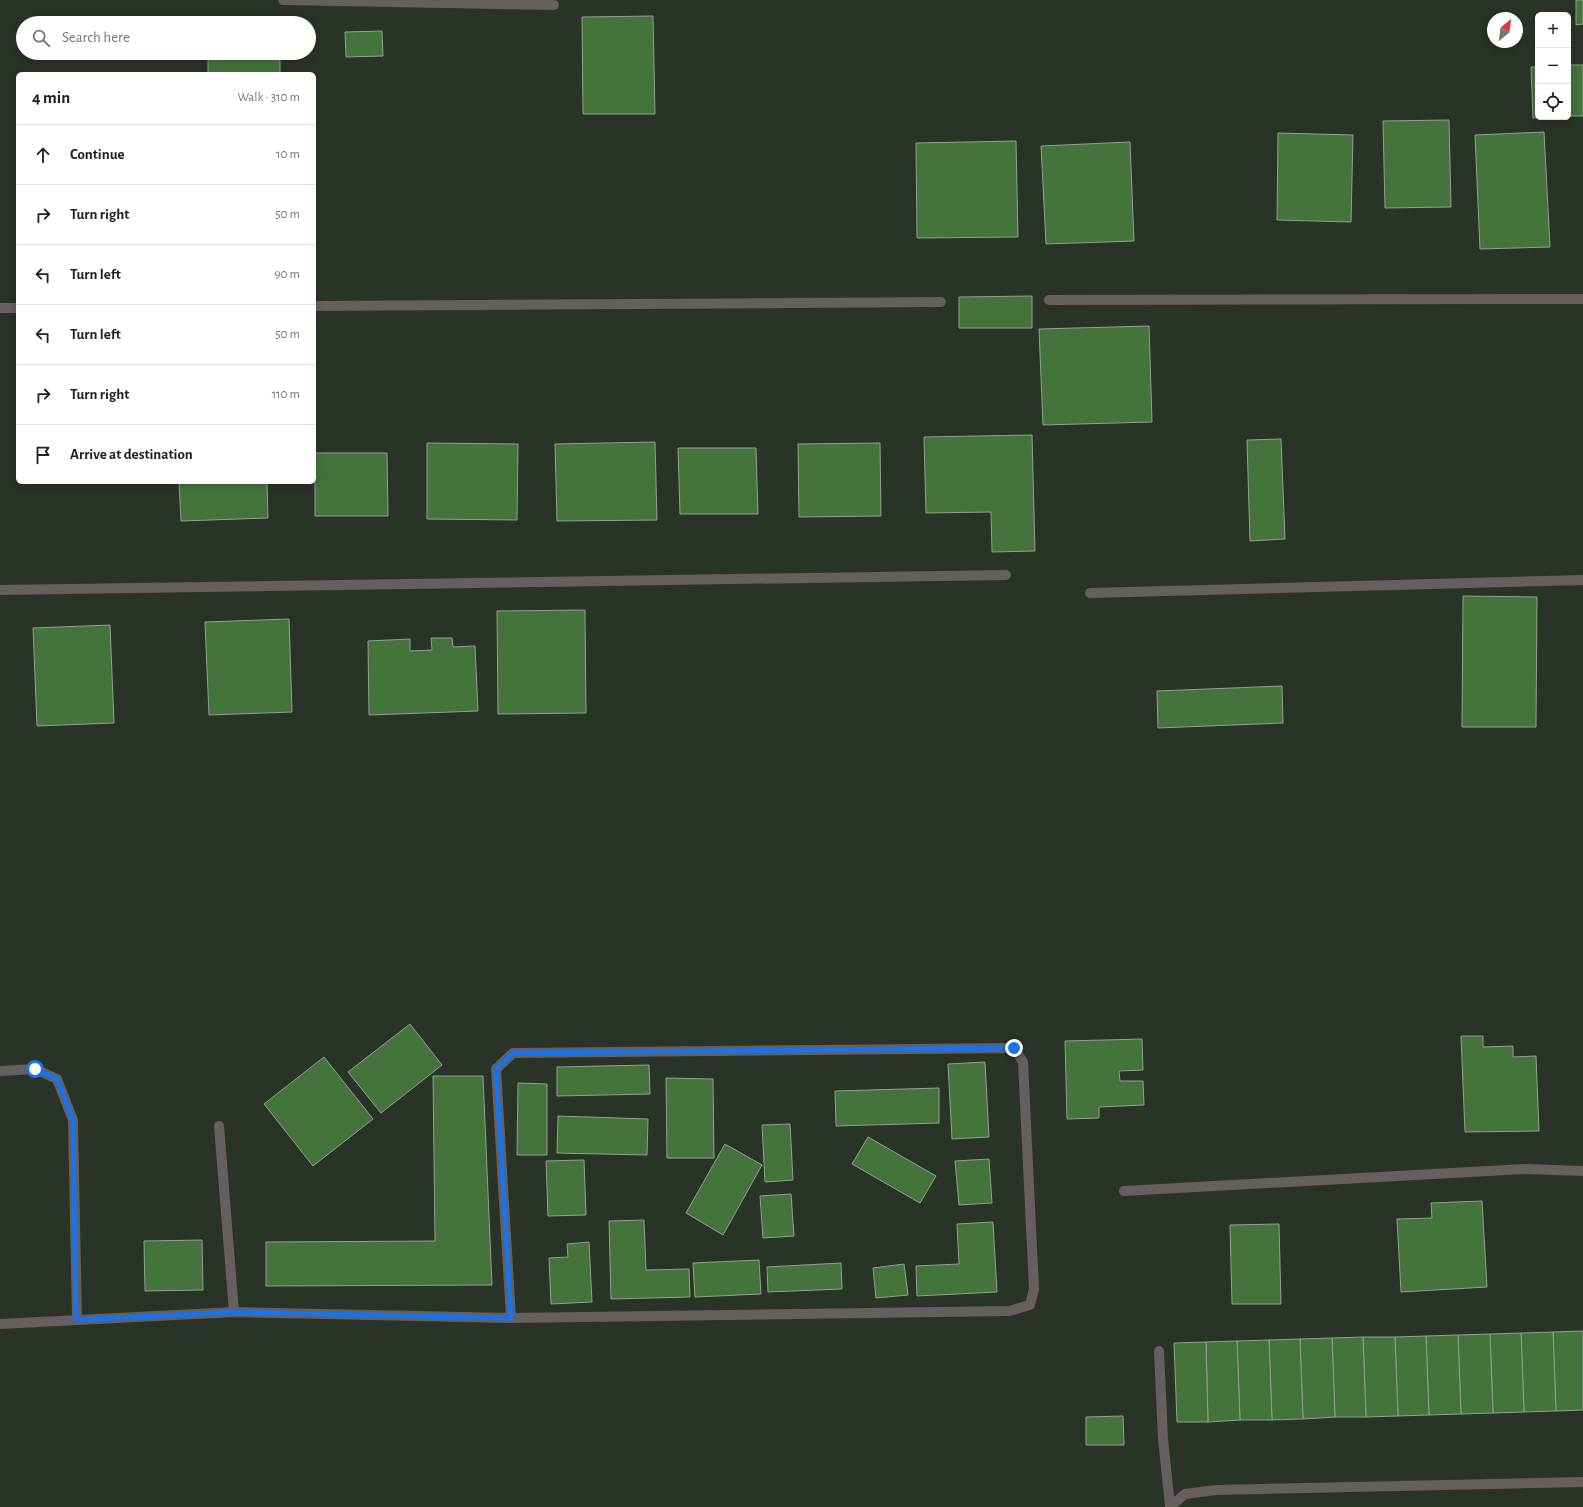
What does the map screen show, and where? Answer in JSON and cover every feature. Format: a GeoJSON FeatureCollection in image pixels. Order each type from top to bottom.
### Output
{"type":"FeatureCollection","features":[{"type":"Feature","properties":{"kind":"street"},"geometry":{"type":"LineString","coordinates":[[283,0],[554,5]]}},
{"type":"Feature","properties":{"kind":"street"},"geometry":{"type":"LineString","coordinates":[[1049,300],[1583,299]]}},
{"type":"Feature","properties":{"kind":"street"},"geometry":{"type":"LineString","coordinates":[[316,306],[941,302]]}},
{"type":"Feature","properties":{"kind":"street"},"geometry":{"type":"LineString","coordinates":[[0,308],[16,308]]}},
{"type":"Feature","properties":{"kind":"street"},"geometry":{"type":"LineString","coordinates":[[0,590],[1006,575]]}},
{"type":"Feature","properties":{"kind":"street"},"geometry":{"type":"LineString","coordinates":[[1090,593],[1583,580]]}},
{"type":"Feature","properties":{"kind":"street"},"geometry":{"type":"LineString","coordinates":[[0,1324],[234,1312],[511,1318],[1009,1311],[1030,1305],[1034,1289],[1023,1062],[1014,1048],[513,1053],[496,1069],[511,1318]]}},
{"type":"Feature","properties":{"kind":"street"},"geometry":{"type":"LineString","coordinates":[[0,1071],[35,1069],[57,1079],[73,1120],[76,1320]]}},
{"type":"Feature","properties":{"kind":"street"},"geometry":{"type":"LineString","coordinates":[[219,1126],[234,1312]]}},
{"type":"Feature","properties":{"kind":"street"},"geometry":{"type":"LineString","coordinates":[[1124,1191],[1524,1169],[1583,1171]]}},
{"type":"Feature","properties":{"kind":"street"},"geometry":{"type":"LineString","coordinates":[[1159,1351],[1163,1439],[1170,1507]]}},
{"type":"Feature","properties":{"kind":"street"},"geometry":{"type":"LineString","coordinates":[[1170,1507],[1186,1494],[1216,1490],[1583,1482]]}},
{"type":"Feature","properties":{"kind":"building"},"geometry":{"type":"Polygon","coordinates":[[[1576,0],[1583,0],[1583,24],[1576,25],[1576,0]]]}},
{"type":"Feature","properties":{"kind":"building"},"geometry":{"type":"Polygon","coordinates":[[[653,16],[655,114],[583,114],[582,17],[653,16]]]}},
{"type":"Feature","properties":{"kind":"building"},"geometry":{"type":"Polygon","coordinates":[[[382,31],[383,56],[346,57],[345,32],[382,31]]]}},
{"type":"Feature","properties":{"kind":"building"},"geometry":{"type":"Polygon","coordinates":[[[208,60],[280,60],[280,72],[208,72],[208,60]]]}},
{"type":"Feature","properties":{"kind":"building"},"geometry":{"type":"Polygon","coordinates":[[[1571,65],[1583,65],[1583,116],[1571,116],[1571,65]]]}},
{"type":"Feature","properties":{"kind":"building"},"geometry":{"type":"Polygon","coordinates":[[[1531,67],[1535,67],[1535,118],[1533,118],[1531,67]]]}},
{"type":"Feature","properties":{"kind":"building"},"geometry":{"type":"Polygon","coordinates":[[[1449,120],[1451,207],[1385,208],[1383,121],[1449,120]]]}},
{"type":"Feature","properties":{"kind":"building"},"geometry":{"type":"Polygon","coordinates":[[[1544,132],[1550,247],[1480,249],[1475,135],[1544,132]]]}},
{"type":"Feature","properties":{"kind":"building"},"geometry":{"type":"Polygon","coordinates":[[[1278,133],[1353,135],[1351,222],[1277,220],[1278,133]]]}},
{"type":"Feature","properties":{"kind":"building"},"geometry":{"type":"Polygon","coordinates":[[[1016,141],[1018,237],[917,238],[916,143],[1016,141]]]}},
{"type":"Feature","properties":{"kind":"building"},"geometry":{"type":"Polygon","coordinates":[[[1130,142],[1134,241],[1046,244],[1041,146],[1130,142]]]}},
{"type":"Feature","properties":{"kind":"building"},"geometry":{"type":"Polygon","coordinates":[[[1032,296],[1032,328],[959,328],[959,297],[1032,296]]]}},
{"type":"Feature","properties":{"kind":"building"},"geometry":{"type":"Polygon","coordinates":[[[1149,326],[1152,422],[1043,425],[1039,329],[1149,326]]]}},
{"type":"Feature","properties":{"kind":"building"},"geometry":{"type":"Polygon","coordinates":[[[1032,435],[1035,551],[992,552],[991,512],[926,513],[924,437],[1032,435]]]}},
{"type":"Feature","properties":{"kind":"building"},"geometry":{"type":"Polygon","coordinates":[[[1281,439],[1285,539],[1250,541],[1247,440],[1281,439]]]}},
{"type":"Feature","properties":{"kind":"building"},"geometry":{"type":"Polygon","coordinates":[[[655,442],[657,520],[557,521],[555,444],[655,442]]]}},
{"type":"Feature","properties":{"kind":"building"},"geometry":{"type":"Polygon","coordinates":[[[427,443],[518,444],[517,520],[427,519],[427,443]]]}},
{"type":"Feature","properties":{"kind":"building"},"geometry":{"type":"Polygon","coordinates":[[[880,443],[881,516],[799,517],[798,444],[880,443]]]}},
{"type":"Feature","properties":{"kind":"building"},"geometry":{"type":"Polygon","coordinates":[[[678,448],[756,448],[758,514],[680,514],[678,448]]]}},
{"type":"Feature","properties":{"kind":"building"},"geometry":{"type":"Polygon","coordinates":[[[316,453],[387,453],[388,516],[315,516],[316,453]]]}},
{"type":"Feature","properties":{"kind":"building"},"geometry":{"type":"Polygon","coordinates":[[[179,484],[267,484],[268,518],[181,521],[179,484]]]}},
{"type":"Feature","properties":{"kind":"building"},"geometry":{"type":"Polygon","coordinates":[[[1463,596],[1537,597],[1536,727],[1462,727],[1463,596]]]}},
{"type":"Feature","properties":{"kind":"building"},"geometry":{"type":"Polygon","coordinates":[[[585,610],[586,713],[498,714],[497,611],[585,610]]]}},
{"type":"Feature","properties":{"kind":"building"},"geometry":{"type":"Polygon","coordinates":[[[289,619],[292,712],[209,715],[205,622],[289,619]]]}},
{"type":"Feature","properties":{"kind":"building"},"geometry":{"type":"Polygon","coordinates":[[[110,625],[114,723],[37,726],[33,628],[110,625]]]}},
{"type":"Feature","properties":{"kind":"building"},"geometry":{"type":"Polygon","coordinates":[[[431,638],[452,638],[453,647],[475,646],[478,711],[369,715],[368,641],[410,639],[410,651],[432,650],[431,638]]]}},
{"type":"Feature","properties":{"kind":"building"},"geometry":{"type":"Polygon","coordinates":[[[1282,686],[1283,723],[1158,728],[1157,691],[1282,686]]]}},
{"type":"Feature","properties":{"kind":"building"},"geometry":{"type":"Polygon","coordinates":[[[410,1024],[442,1065],[381,1113],[348,1072],[410,1024]]]}},
{"type":"Feature","properties":{"kind":"building"},"geometry":{"type":"Polygon","coordinates":[[[1461,1036],[1483,1036],[1483,1047],[1513,1046],[1513,1057],[1536,1056],[1539,1131],[1465,1132],[1461,1036]]]}},
{"type":"Feature","properties":{"kind":"building"},"geometry":{"type":"Polygon","coordinates":[[[1142,1039],[1143,1070],[1119,1071],[1120,1081],[1143,1081],[1144,1105],[1099,1107],[1099,1118],[1067,1119],[1065,1041],[1142,1039]]]}},
{"type":"Feature","properties":{"kind":"building"},"geometry":{"type":"Polygon","coordinates":[[[324,1057],[373,1119],[313,1166],[264,1104],[324,1057]]]}},
{"type":"Feature","properties":{"kind":"building"},"geometry":{"type":"Polygon","coordinates":[[[985,1062],[989,1137],[952,1139],[948,1064],[985,1062]]]}},
{"type":"Feature","properties":{"kind":"building"},"geometry":{"type":"Polygon","coordinates":[[[649,1065],[650,1094],[557,1096],[557,1067],[649,1065]]]}},
{"type":"Feature","properties":{"kind":"building"},"geometry":{"type":"Polygon","coordinates":[[[433,1076],[483,1076],[492,1285],[266,1286],[266,1242],[435,1241],[433,1076]]]}},
{"type":"Feature","properties":{"kind":"building"},"geometry":{"type":"Polygon","coordinates":[[[666,1078],[713,1079],[714,1158],[667,1158],[666,1078]]]}},
{"type":"Feature","properties":{"kind":"building"},"geometry":{"type":"Polygon","coordinates":[[[518,1083],[547,1084],[547,1155],[517,1155],[518,1083]]]}},
{"type":"Feature","properties":{"kind":"building"},"geometry":{"type":"Polygon","coordinates":[[[939,1088],[939,1123],[836,1126],[835,1091],[939,1088]]]}},
{"type":"Feature","properties":{"kind":"building"},"geometry":{"type":"Polygon","coordinates":[[[558,1116],[648,1119],[647,1155],[557,1153],[558,1116]]]}},
{"type":"Feature","properties":{"kind":"building"},"geometry":{"type":"Polygon","coordinates":[[[790,1124],[793,1180],[765,1182],[762,1125],[790,1124]]]}},
{"type":"Feature","properties":{"kind":"building"},"geometry":{"type":"Polygon","coordinates":[[[868,1137],[936,1176],[920,1203],[852,1164],[868,1137]]]}},
{"type":"Feature","properties":{"kind":"building"},"geometry":{"type":"Polygon","coordinates":[[[725,1144],[762,1165],[723,1235],[686,1213],[725,1144]]]}},
{"type":"Feature","properties":{"kind":"building"},"geometry":{"type":"Polygon","coordinates":[[[989,1159],[992,1203],[959,1205],[955,1161],[989,1159]]]}},
{"type":"Feature","properties":{"kind":"building"},"geometry":{"type":"Polygon","coordinates":[[[584,1160],[586,1215],[548,1216],[546,1161],[584,1160]]]}},
{"type":"Feature","properties":{"kind":"building"},"geometry":{"type":"Polygon","coordinates":[[[791,1194],[794,1236],[763,1238],[760,1196],[791,1194]]]}},
{"type":"Feature","properties":{"kind":"building"},"geometry":{"type":"Polygon","coordinates":[[[1482,1201],[1487,1287],[1401,1292],[1397,1219],[1432,1218],[1431,1203],[1482,1201]]]}},
{"type":"Feature","properties":{"kind":"building"},"geometry":{"type":"Polygon","coordinates":[[[644,1220],[646,1270],[689,1269],[690,1297],[611,1299],[609,1221],[644,1220]]]}},
{"type":"Feature","properties":{"kind":"building"},"geometry":{"type":"Polygon","coordinates":[[[993,1222],[997,1292],[917,1296],[916,1266],[959,1264],[957,1224],[993,1222]]]}},
{"type":"Feature","properties":{"kind":"building"},"geometry":{"type":"Polygon","coordinates":[[[1279,1224],[1281,1304],[1232,1304],[1230,1225],[1279,1224]]]}},
{"type":"Feature","properties":{"kind":"building"},"geometry":{"type":"Polygon","coordinates":[[[202,1240],[203,1290],[145,1291],[144,1241],[202,1240]]]}},
{"type":"Feature","properties":{"kind":"building"},"geometry":{"type":"Polygon","coordinates":[[[589,1242],[592,1302],[551,1304],[549,1258],[568,1257],[567,1244],[589,1242]]]}},
{"type":"Feature","properties":{"kind":"building"},"geometry":{"type":"Polygon","coordinates":[[[759,1260],[761,1294],[695,1297],[693,1263],[759,1260]]]}},
{"type":"Feature","properties":{"kind":"building"},"geometry":{"type":"Polygon","coordinates":[[[841,1263],[842,1289],[768,1292],[767,1267],[841,1263]]]}},
{"type":"Feature","properties":{"kind":"building"},"geometry":{"type":"Polygon","coordinates":[[[904,1264],[908,1295],[876,1298],[873,1268],[904,1264]]]}},
{"type":"Feature","properties":{"kind":"building"},"geometry":{"type":"Polygon","coordinates":[[[1583,1331],[1583,1410],[1556,1411],[1553,1332],[1583,1331]]]}},
{"type":"Feature","properties":{"kind":"building"},"geometry":{"type":"Polygon","coordinates":[[[1553,1332],[1556,1411],[1524,1412],[1521,1333],[1553,1332]]]}},
{"type":"Feature","properties":{"kind":"building"},"geometry":{"type":"Polygon","coordinates":[[[1521,1333],[1524,1412],[1493,1413],[1490,1334],[1521,1333]]]}},
{"type":"Feature","properties":{"kind":"building"},"geometry":{"type":"Polygon","coordinates":[[[1490,1334],[1493,1413],[1461,1414],[1458,1335],[1490,1334]]]}},
{"type":"Feature","properties":{"kind":"building"},"geometry":{"type":"Polygon","coordinates":[[[1458,1335],[1461,1414],[1429,1415],[1426,1336],[1458,1335]]]}},
{"type":"Feature","properties":{"kind":"building"},"geometry":{"type":"Polygon","coordinates":[[[1426,1336],[1429,1415],[1398,1416],[1395,1337],[1426,1336]]]}},
{"type":"Feature","properties":{"kind":"building"},"geometry":{"type":"Polygon","coordinates":[[[1363,1337],[1395,1337],[1398,1416],[1366,1417],[1363,1337]]]}},
{"type":"Feature","properties":{"kind":"building"},"geometry":{"type":"Polygon","coordinates":[[[1363,1337],[1366,1417],[1335,1417],[1332,1338],[1363,1337]]]}},
{"type":"Feature","properties":{"kind":"building"},"geometry":{"type":"Polygon","coordinates":[[[1332,1338],[1335,1417],[1303,1419],[1300,1339],[1332,1338]]]}},
{"type":"Feature","properties":{"kind":"building"},"geometry":{"type":"Polygon","coordinates":[[[1300,1339],[1303,1419],[1272,1420],[1269,1340],[1300,1339]]]}},
{"type":"Feature","properties":{"kind":"building"},"geometry":{"type":"Polygon","coordinates":[[[1269,1340],[1272,1420],[1240,1420],[1237,1341],[1269,1340]]]}},
{"type":"Feature","properties":{"kind":"building"},"geometry":{"type":"Polygon","coordinates":[[[1237,1341],[1240,1420],[1208,1422],[1206,1342],[1237,1341]]]}},
{"type":"Feature","properties":{"kind":"building"},"geometry":{"type":"Polygon","coordinates":[[[1206,1342],[1208,1422],[1177,1422],[1174,1343],[1206,1342]]]}},
{"type":"Feature","properties":{"kind":"building"},"geometry":{"type":"Polygon","coordinates":[[[1123,1416],[1124,1445],[1086,1445],[1086,1417],[1123,1416]]]}},
{"type":"Feature","properties":{"kind":"route"},"geometry":{"type":"LineString","coordinates":[[35,1069],[57,1079],[73,1120],[76,1320],[234,1312],[511,1318],[496,1069],[513,1053],[1014,1048]]}}]}
